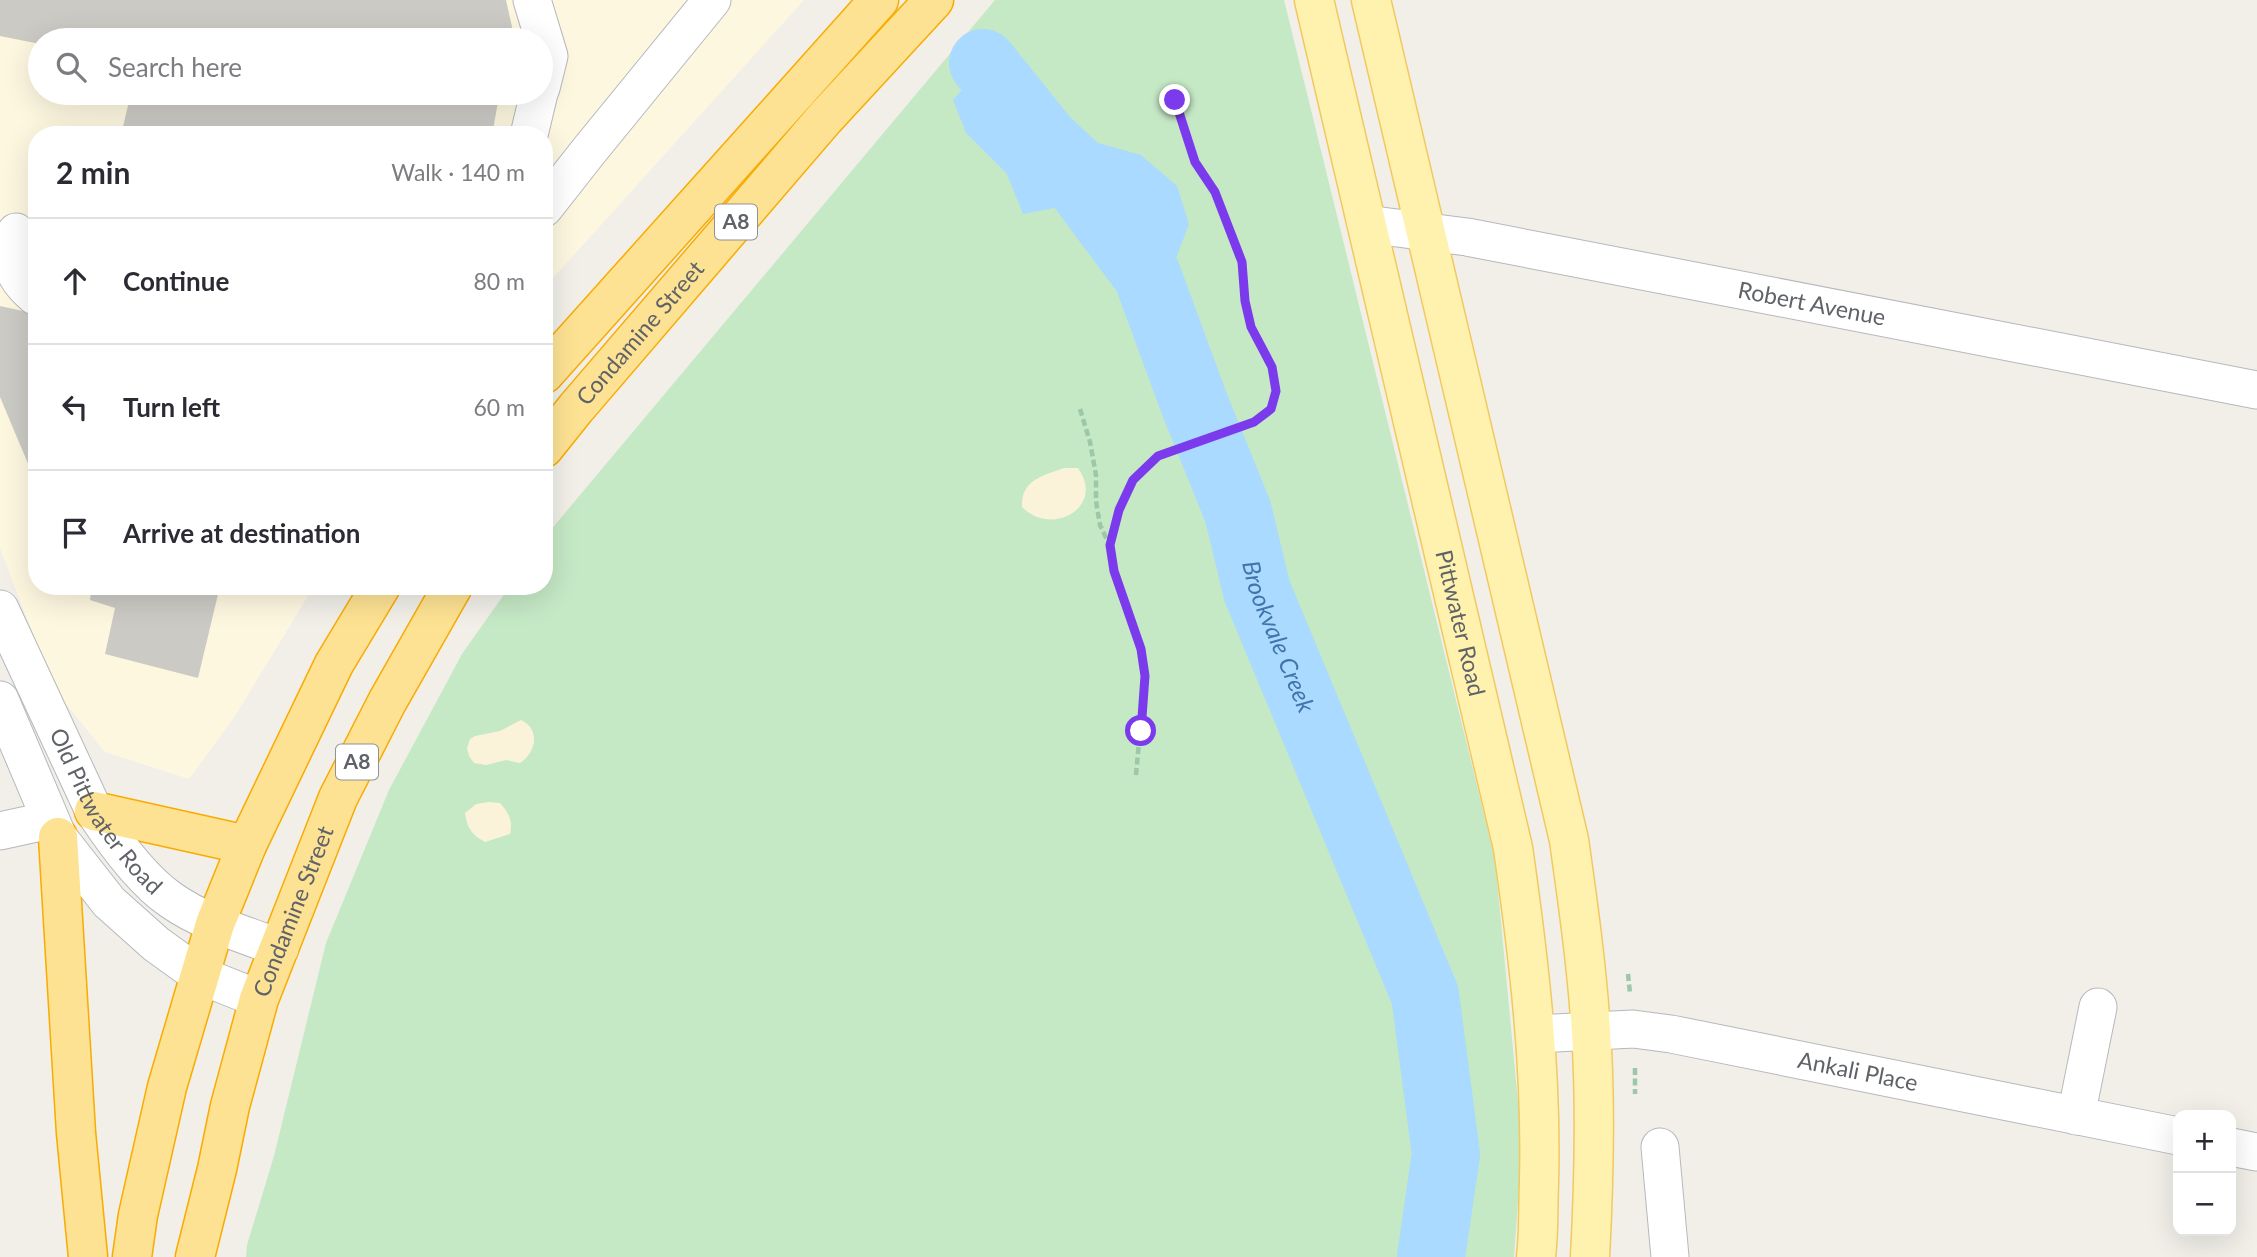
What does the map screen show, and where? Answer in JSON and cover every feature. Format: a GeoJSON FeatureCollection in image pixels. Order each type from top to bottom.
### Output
{"type":"FeatureCollection","features":[{"type":"Feature","properties":{"kind":"highway","name":"Condamine Street"},"geometry":{"type":"LineString","coordinates":[[553,364],[879,0]]}},
{"type":"Feature","properties":{"kind":"highway","name":"Condamine Street"},"geometry":{"type":"LineString","coordinates":[[553,437],[825,118],[934,0]]}},
{"type":"Feature","properties":{"kind":"highway"},"geometry":{"type":"LineString","coordinates":[[132,1257],[138,1215],[167,1087],[215,924],[247,845],[334,664],[376,595]]}},
{"type":"Feature","properties":{"kind":"highway","name":"Condamine Street"},"geometry":{"type":"LineString","coordinates":[[195,1257],[230,1106],[259,999],[338,799],[387,702],[448,595]]}},
{"type":"Feature","properties":{"kind":"highway"},"geometry":{"type":"LineString","coordinates":[[94,811],[247,845]]}},
{"type":"Feature","properties":{"kind":"highway"},"geometry":{"type":"LineString","coordinates":[[54,829],[76,1133],[88,1257]]}},
{"type":"Feature","properties":{"kind":"main road","name":"Pittwater Road"},"geometry":{"type":"LineString","coordinates":[[1314,0],[1513,848],[1526,935],[1536,1034],[1540,1145],[1536,1257]]}},
{"type":"Feature","properties":{"kind":"main road"},"geometry":{"type":"LineString","coordinates":[[1371,0],[1569,840],[1581,921],[1591,1031],[1594,1106],[1590,1257]]}},
{"type":"Feature","properties":{"kind":"street"},"geometry":{"type":"LineString","coordinates":[[532,0],[540,28]]}},
{"type":"Feature","properties":{"kind":"street"},"geometry":{"type":"LineString","coordinates":[[553,197],[712,0]]}},
{"type":"Feature","properties":{"kind":"street"},"geometry":{"type":"LineString","coordinates":[[531,126],[536,105]]}},
{"type":"Feature","properties":{"kind":"street","name":"Robert Avenue"},"geometry":{"type":"LineString","coordinates":[[1366,224],[1467,237],[2257,390]]}},
{"type":"Feature","properties":{"kind":"street"},"geometry":{"type":"LineString","coordinates":[[16,232],[12,253],[13,267],[20,283],[28,290]]}},
{"type":"Feature","properties":{"kind":"street"},"geometry":{"type":"LineString","coordinates":[[0,289],[28,294]]}},
{"type":"Feature","properties":{"kind":"street","name":"Old Pittwater Road"},"geometry":{"type":"LineString","coordinates":[[0,609],[94,811],[113,840],[170,900],[215,924],[280,948]]}},
{"type":"Feature","properties":{"kind":"street","name":"Old Pittwater Road"},"geometry":{"type":"LineString","coordinates":[[0,699],[54,829],[109,902],[156,944],[200,975],[259,999]]}},
{"type":"Feature","properties":{"kind":"street"},"geometry":{"type":"LineString","coordinates":[[0,831],[54,829]]}},
{"type":"Feature","properties":{"kind":"street"},"geometry":{"type":"LineString","coordinates":[[2076,1116],[2098,1007]]}},
{"type":"Feature","properties":{"kind":"street","name":"Ankali Place"},"geometry":{"type":"LineString","coordinates":[[1536,1034],[1633,1029],[1671,1034],[2173,1135]]}},
{"type":"Feature","properties":{"kind":"street"},"geometry":{"type":"LineString","coordinates":[[1660,1147],[1670,1257]]}},
{"type":"Feature","properties":{"kind":"street"},"geometry":{"type":"LineString","coordinates":[[2236,1148],[2257,1152]]}},
{"type":"Feature","properties":{"kind":"path"},"geometry":{"type":"LineString","coordinates":[[1110,545],[1119,510],[1133,480],[1158,456],[1254,422],[1271,409],[1276,391],[1272,367],[1251,327],[1245,301],[1242,262],[1215,192],[1195,162],[1175,100]]}},
{"type":"Feature","properties":{"kind":"path"},"geometry":{"type":"LineString","coordinates":[[1080,409],[1096,475],[1100,525],[1110,545],[1114,571],[1141,649],[1145,676],[1136,775]]}},
{"type":"Feature","properties":{"kind":"shaded area"},"geometry":{"type":"Polygon","coordinates":[[[0,0],[804,0],[553,278],[553,126],[28,126],[28,595],[309,595],[235,716],[189,779],[105,752],[54,689],[0,548],[0,0]]]}},
{"type":"Feature","properties":{"kind":"green space"},"geometry":{"type":"Polygon","coordinates":[[[995,0],[1284,0],[1495,859],[1522,1144],[1514,1257],[246,1257],[247,1245],[274,1156],[326,943],[389,790],[462,654],[504,595],[553,595],[553,527],[995,0]]]}},
{"type":"Feature","properties":{"kind":"sand"},"geometry":{"type":"Polygon","coordinates":[[[1064,468],[1078,468],[1085,482],[1085,495],[1080,506],[1071,514],[1047,519],[1034,516],[1022,507],[1025,491],[1034,480],[1064,468]]]}},
{"type":"Feature","properties":{"kind":"sand"},"geometry":{"type":"Polygon","coordinates":[[[521,720],[532,729],[534,735],[533,747],[525,759],[520,763],[506,760],[486,765],[474,763],[467,748],[470,739],[500,731],[521,720]]]}},
{"type":"Feature","properties":{"kind":"sand"},"geometry":{"type":"Polygon","coordinates":[[[500,803],[510,817],[511,829],[510,834],[485,842],[471,830],[465,813],[476,804],[500,803]]]}},
{"type":"Feature","properties":{"kind":"water"},"geometry":{"type":"Polygon","coordinates":[[[1002,46],[1017,55],[1055,103],[1098,143],[1141,155],[1177,186],[1189,224],[1170,274],[1141,298],[1080,210],[1065,206],[1023,214],[1007,174],[966,133],[953,100],[1002,46]]]}},
{"type":"Feature","properties":{"kind":"building"},"geometry":{"type":"Polygon","coordinates":[[[0,0],[506,0],[512,28],[28,28],[28,42],[0,36],[0,0]]]}},
{"type":"Feature","properties":{"kind":"building"},"geometry":{"type":"Polygon","coordinates":[[[128,105],[497,105],[494,126],[123,126],[128,105]]]}},
{"type":"Feature","properties":{"kind":"building"},"geometry":{"type":"Polygon","coordinates":[[[0,306],[28,312],[28,464],[0,397],[0,306]]]}},
{"type":"Feature","properties":{"kind":"building"},"geometry":{"type":"Polygon","coordinates":[[[91,595],[218,595],[198,678],[105,654],[115,608],[90,600],[91,595]]]}},
{"type":"Feature","properties":{"kind":"waterway","name":"Brookvale Creek"},"geometry":{"type":"LineString","coordinates":[[983,63],[1065,165],[1147,275],[1238,512],[1257,591],[1425,995],[1446,1154],[1431,1257]]}},
{"type":"Feature","properties":{"kind":"route"},"geometry":{"type":"LineString","coordinates":[[1141,731],[1145,676],[1141,649],[1114,571],[1110,545],[1119,510],[1133,480],[1158,456],[1254,422],[1271,409],[1276,391],[1272,367],[1251,327],[1245,301],[1242,262],[1215,192],[1195,162],[1175,100]]}}]}
